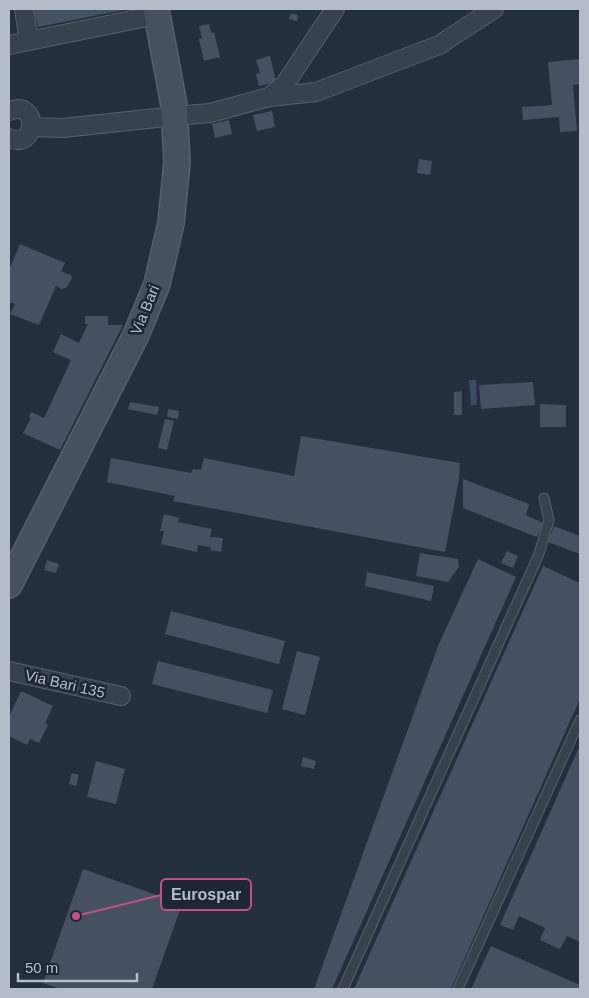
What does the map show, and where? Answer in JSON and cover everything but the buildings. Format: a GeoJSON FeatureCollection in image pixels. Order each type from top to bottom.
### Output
{"type":"FeatureCollection","features":[{"type":"Feature","properties":{"kind":"main road","name":"Via Bari"},"geometry":{"type":"LineString","coordinates":[[9,585],[136,335],[156,284],[171,223],[177,162],[175,116],[156,12]]}},
{"type":"Feature","properties":{"kind":"street"},"geometry":{"type":"LineString","coordinates":[[24,9],[29,41]]}},
{"type":"Feature","properties":{"kind":"street"},"geometry":{"type":"LineString","coordinates":[[269,97],[285,84],[335,9]]}},
{"type":"Feature","properties":{"kind":"street"},"geometry":{"type":"LineString","coordinates":[[32,127],[63,128],[210,114],[269,97],[316,92],[439,45],[494,9]]}},
{"type":"Feature","properties":{"kind":"street"},"geometry":{"type":"LineString","coordinates":[[9,45],[156,12]]}},
{"type":"Feature","properties":{"kind":"street"},"geometry":{"type":"LineString","coordinates":[[9,111],[17,109],[27,113],[32,122],[30,133],[24,138],[10,142]]}},
{"type":"Feature","properties":{"kind":"street","name":"Via Bari 135"},"geometry":{"type":"LineString","coordinates":[[9,671],[122,696]]}},
{"type":"Feature","properties":{"kind":"lane"},"geometry":{"type":"LineString","coordinates":[[343,989],[538,554],[549,520],[544,498]]}},
{"type":"Feature","properties":{"kind":"lane"},"geometry":{"type":"LineString","coordinates":[[458,989],[580,720]]}},
{"type":"Feature","properties":{"kind":"water"},"geometry":{"type":"Polygon","coordinates":[[[469,380],[476,380],[477,405],[471,405],[469,380]]]}},
{"type":"Feature","properties":{"kind":"place","name":"Eurospar"},"geometry":{"type":"Point","coordinates":[76,916]}}]}
